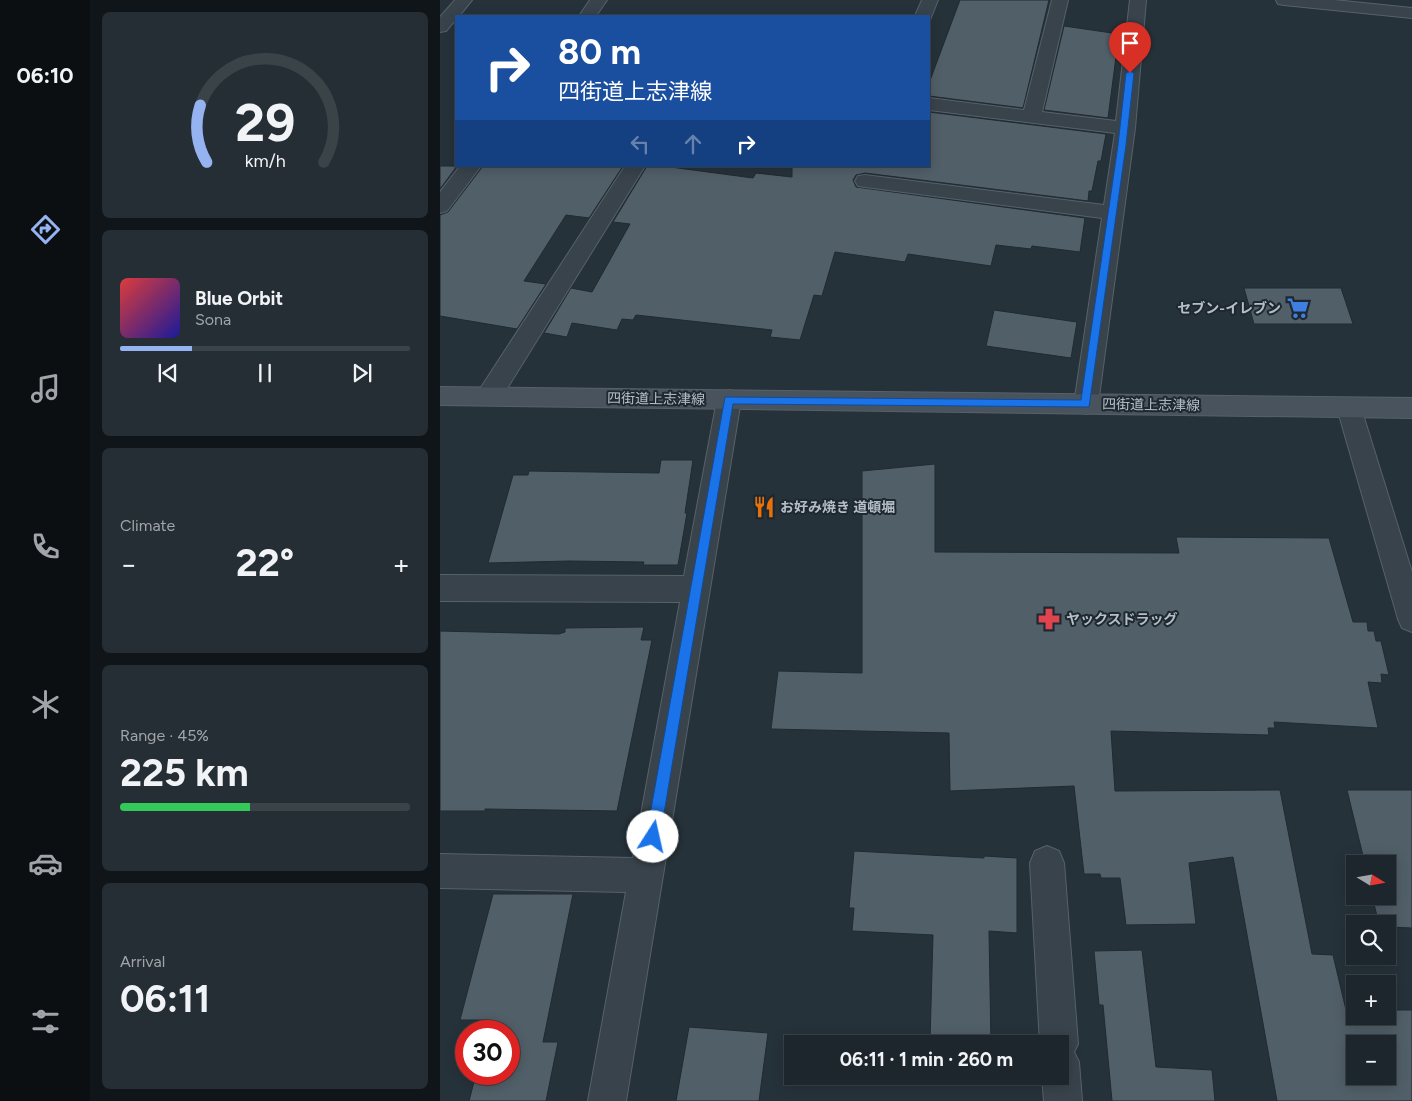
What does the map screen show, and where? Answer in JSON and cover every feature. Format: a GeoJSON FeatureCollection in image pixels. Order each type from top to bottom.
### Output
{"type":"FeatureCollection","features":[{"type":"Feature","properties":{"kind":"main road","name":"四街道上志津線"},"geometry":{"type":"LineString","coordinates":[[440,396],[1412,408]]}},
{"type":"Feature","properties":{"kind":"street"},"geometry":{"type":"LineString","coordinates":[[440,27],[464,0]]}},
{"type":"Feature","properties":{"kind":"street"},"geometry":{"type":"LineString","coordinates":[[588,15],[599,0]]}},
{"type":"Feature","properties":{"kind":"street"},"geometry":{"type":"LineString","coordinates":[[924,15],[930,0]]}},
{"type":"Feature","properties":{"kind":"street"},"geometry":{"type":"LineString","coordinates":[[1032,116],[1060,0]]}},
{"type":"Feature","properties":{"kind":"street"},"geometry":{"type":"LineString","coordinates":[[1086,404],[1124,128],[1138,0]]}},
{"type":"Feature","properties":{"kind":"street"},"geometry":{"type":"LineString","coordinates":[[1284,0],[1408,8]]}},
{"type":"Feature","properties":{"kind":"street"},"geometry":{"type":"LineString","coordinates":[[930,104],[1124,128]]}},
{"type":"Feature","properties":{"kind":"street"},"geometry":{"type":"LineString","coordinates":[[440,206],[470,167]]}},
{"type":"Feature","properties":{"kind":"street"},"geometry":{"type":"LineString","coordinates":[[489,396],[635,167]]}},
{"type":"Feature","properties":{"kind":"street"},"geometry":{"type":"LineString","coordinates":[[866,181],[1113,213]]}},
{"type":"Feature","properties":{"kind":"street"},"geometry":{"type":"LineString","coordinates":[[607,1101],[729,400]]}},
{"type":"Feature","properties":{"kind":"street"},"geometry":{"type":"LineString","coordinates":[[1349,408],[1412,619]]}},
{"type":"Feature","properties":{"kind":"street"},"geometry":{"type":"LineString","coordinates":[[440,588],[695,589]]}},
{"type":"Feature","properties":{"kind":"street"},"geometry":{"type":"LineString","coordinates":[[1047,863],[1058,1035]]}},
{"type":"Feature","properties":{"kind":"street"},"geometry":{"type":"LineString","coordinates":[[440,871],[646,875]]}},
{"type":"Feature","properties":{"kind":"street"},"geometry":{"type":"LineString","coordinates":[[1061,1085],[1062,1101]]}},
{"type":"Feature","properties":{"kind":"building"},"geometry":{"type":"Polygon","coordinates":[[[960,0],[1049,0],[1023,108],[930,96],[930,80],[960,0]]]}},
{"type":"Feature","properties":{"kind":"building"},"geometry":{"type":"Polygon","coordinates":[[[1064,26],[1119,34],[1108,118],[1044,110],[1064,26]]]}},
{"type":"Feature","properties":{"kind":"building"},"geometry":{"type":"Polygon","coordinates":[[[930,112],[1106,134],[1101,161],[1098,161],[1088,201],[865,173],[856,175],[853,180],[856,187],[1085,218],[1080,252],[1032,246],[1031,249],[996,245],[991,266],[908,254],[905,262],[835,252],[822,296],[814,295],[800,340],[770,337],[772,330],[636,315],[633,320],[622,319],[617,330],[572,323],[567,337],[544,333],[571,288],[592,292],[630,224],[613,222],[646,167],[670,167],[753,178],[756,173],[792,177],[792,167],[930,167],[930,112]]]}},
{"type":"Feature","properties":{"kind":"building"},"geometry":{"type":"Polygon","coordinates":[[[440,166],[455,166],[456,167],[440,189],[440,166]]]}},
{"type":"Feature","properties":{"kind":"building"},"geometry":{"type":"Polygon","coordinates":[[[482,167],[622,167],[589,218],[566,215],[524,281],[546,284],[517,329],[440,316],[440,215],[448,212],[482,167]]]}},
{"type":"Feature","properties":{"kind":"building"},"geometry":{"type":"Polygon","coordinates":[[[1244,288],[1341,288],[1353,324],[1254,324],[1244,288]]]}},
{"type":"Feature","properties":{"kind":"building"},"geometry":{"type":"Polygon","coordinates":[[[994,310],[1077,322],[1071,358],[986,346],[994,310]]]}},
{"type":"Feature","properties":{"kind":"building"},"geometry":{"type":"Polygon","coordinates":[[[661,460],[693,460],[685,513],[687,513],[678,565],[643,565],[644,562],[569,561],[488,563],[513,475],[528,475],[529,471],[659,473],[661,460]]]}},
{"type":"Feature","properties":{"kind":"building"},"geometry":{"type":"Polygon","coordinates":[[[935,464],[935,552],[1179,553],[1176,537],[1329,538],[1353,622],[1367,622],[1368,631],[1374,631],[1376,641],[1381,641],[1389,675],[1381,674],[1382,683],[1368,682],[1378,728],[1274,722],[1275,728],[1268,728],[1269,735],[1111,731],[1115,791],[1280,790],[1312,954],[1333,955],[1346,1010],[1346,1025],[1396,1025],[1396,1010],[1412,1010],[1412,1101],[1277,1101],[1233,857],[1189,863],[1196,924],[1126,925],[1120,878],[1101,878],[1100,874],[1084,874],[1074,786],[950,791],[949,733],[771,729],[778,671],[862,673],[862,471],[935,464]]]}},
{"type":"Feature","properties":{"kind":"building"},"geometry":{"type":"Polygon","coordinates":[[[644,627],[641,640],[652,640],[617,811],[485,809],[485,811],[440,811],[440,631],[559,634],[565,632],[565,628],[644,627]]]}},
{"type":"Feature","properties":{"kind":"building"},"geometry":{"type":"Polygon","coordinates":[[[1347,790],[1412,790],[1412,928],[1396,927],[1396,915],[1377,915],[1374,905],[1396,905],[1396,855],[1363,855],[1347,790]]]}},
{"type":"Feature","properties":{"kind":"building"},"geometry":{"type":"Polygon","coordinates":[[[854,851],[1017,858],[1017,933],[989,931],[991,1035],[930,1035],[933,935],[852,931],[854,908],[849,908],[854,851]]]}},
{"type":"Feature","properties":{"kind":"building"},"geometry":{"type":"Polygon","coordinates":[[[493,894],[573,894],[543,1042],[558,1042],[546,1101],[469,1101],[473,1085],[520,1085],[520,1020],[460,1020],[493,894]]]}},
{"type":"Feature","properties":{"kind":"building"},"geometry":{"type":"Polygon","coordinates":[[[1142,950],[1156,1067],[1212,1070],[1215,1101],[1112,1101],[1103,1005],[1099,1005],[1094,951],[1142,950]]]}},
{"type":"Feature","properties":{"kind":"building"},"geometry":{"type":"Polygon","coordinates":[[[689,1027],[768,1033],[759,1101],[676,1101],[689,1027]]]}},
{"type":"Feature","properties":{"kind":"place","name":"セブン-イレブン"},"geometry":{"type":"Point","coordinates":[1298,308]}},
{"type":"Feature","properties":{"kind":"place","name":"お好み焼き 道頓堀"},"geometry":{"type":"Point","coordinates":[764,507]}},
{"type":"Feature","properties":{"kind":"place","name":"ヤックスドラッグ"},"geometry":{"type":"Point","coordinates":[1049,619]}},
{"type":"Feature","properties":{"kind":"route"},"geometry":{"type":"LineString","coordinates":[[653,837],[729,400],[1086,404],[1122,145],[1130,73]]}}]}
